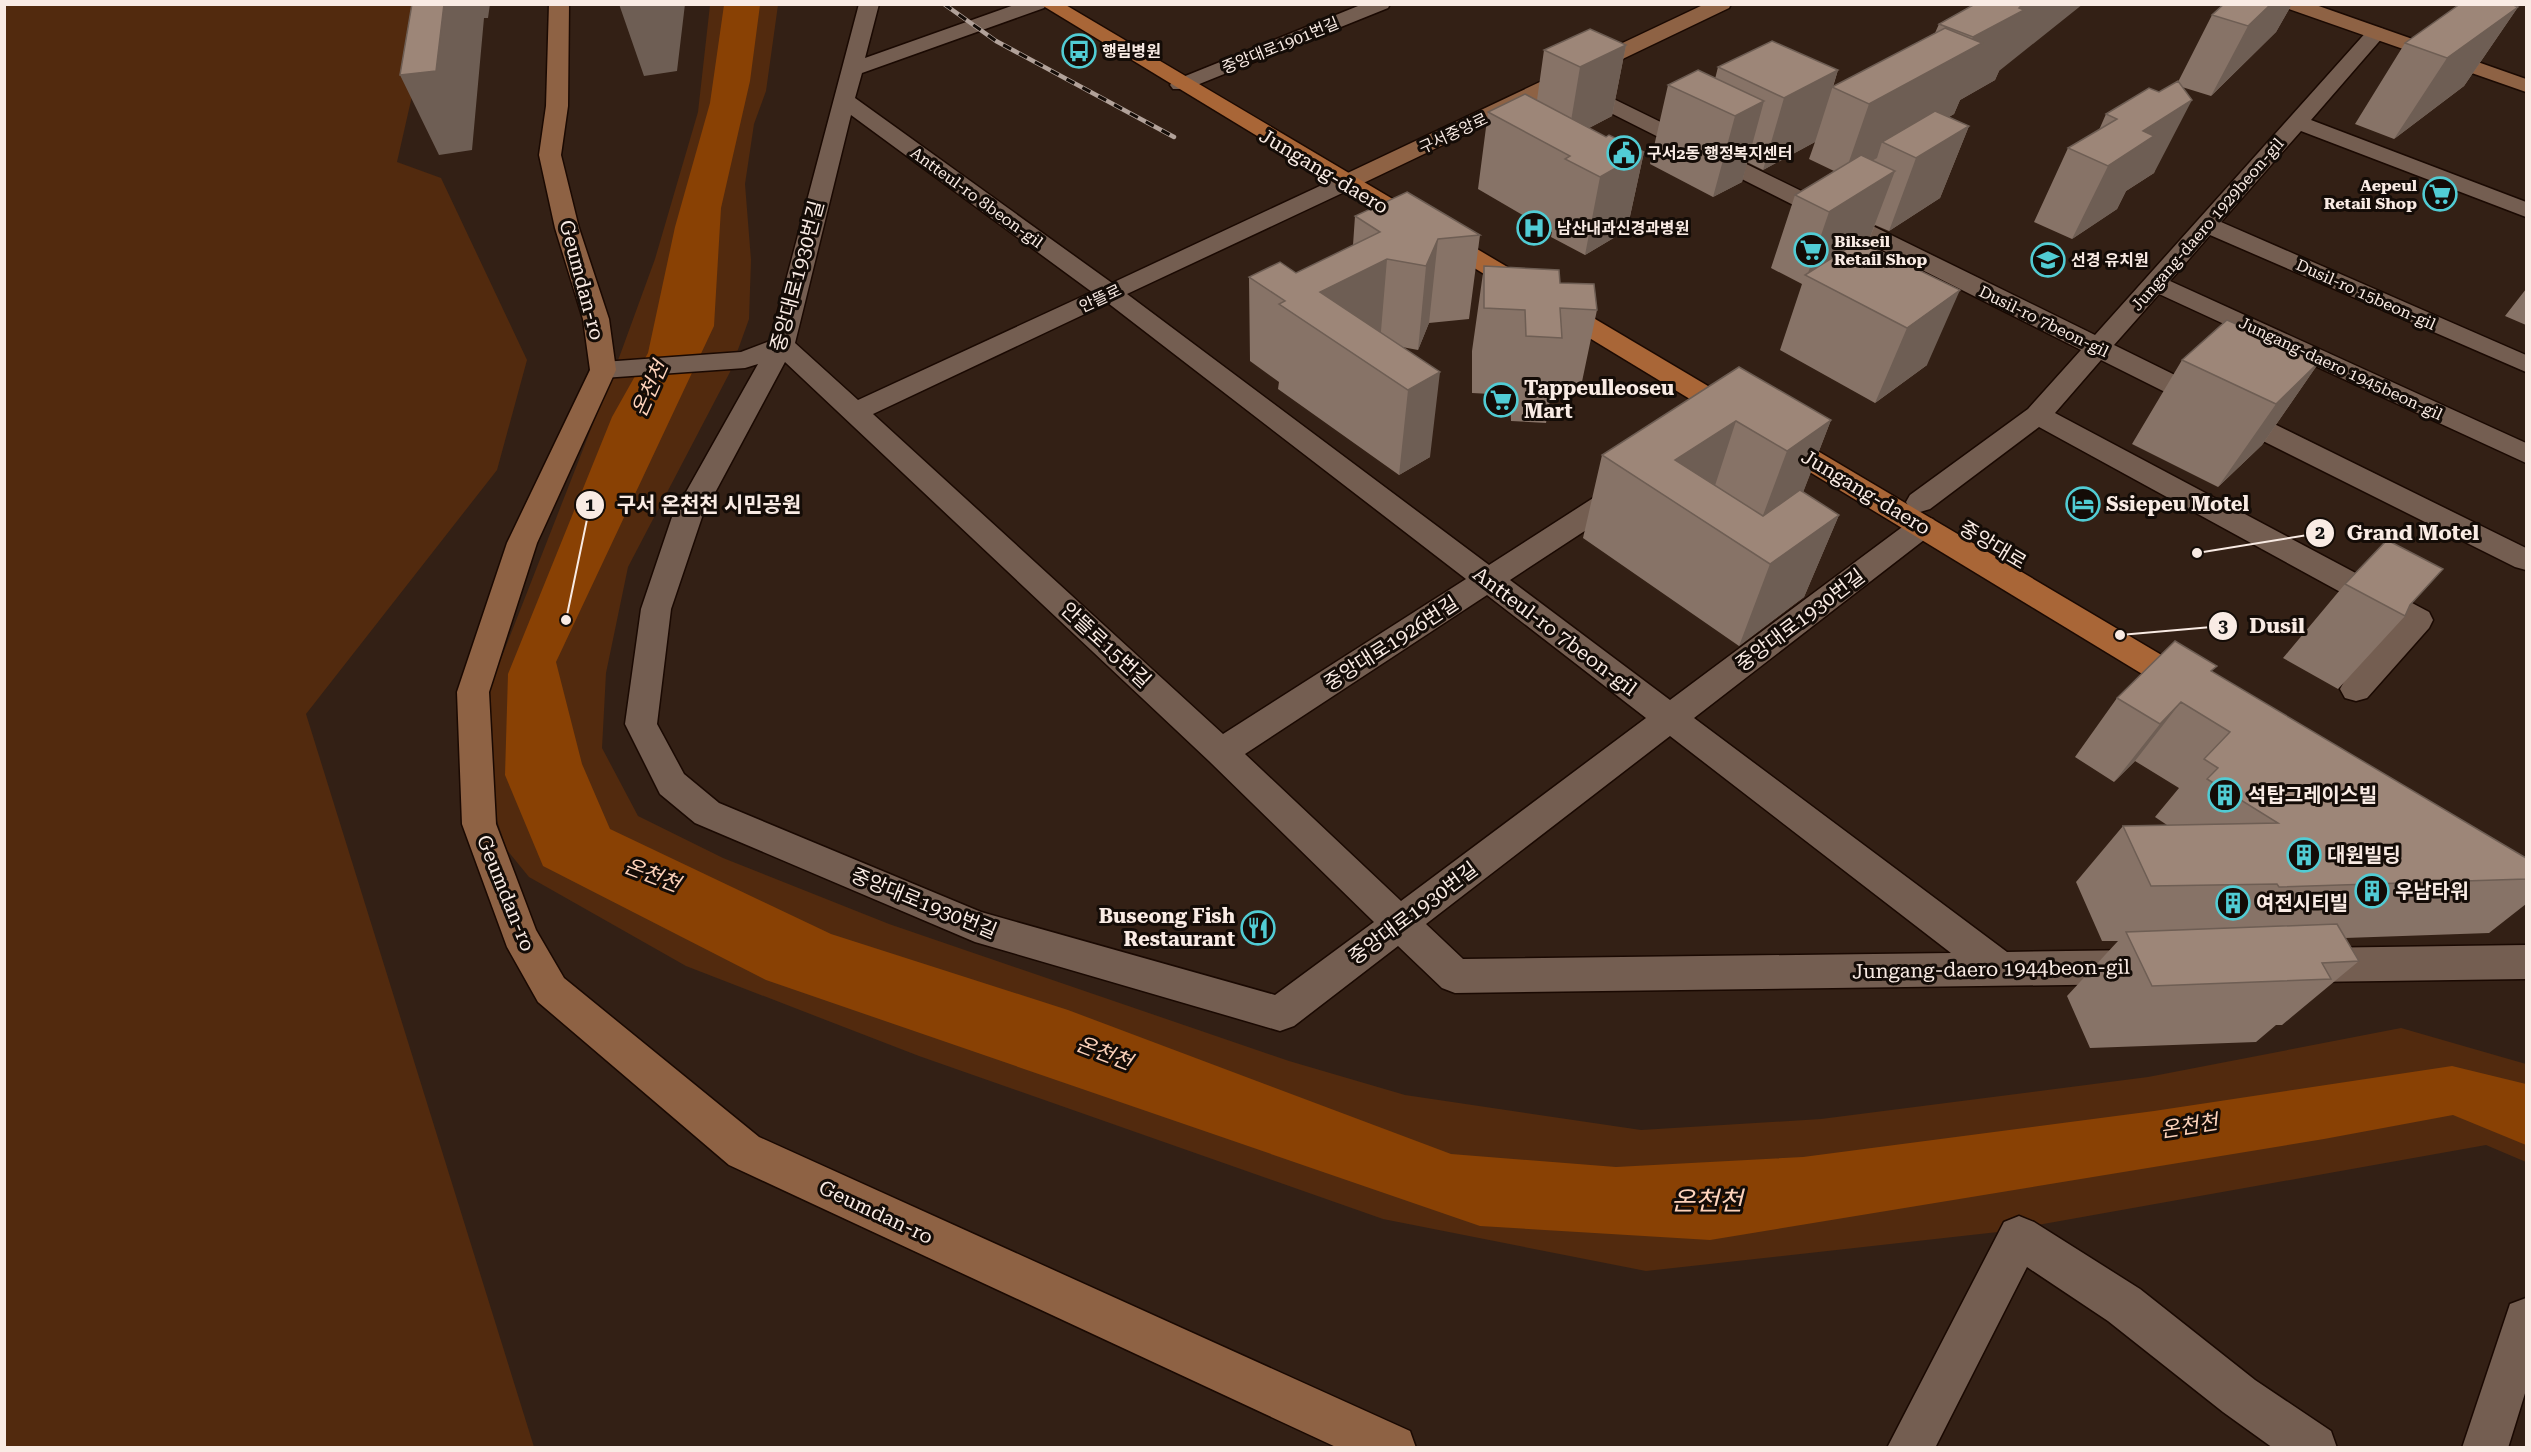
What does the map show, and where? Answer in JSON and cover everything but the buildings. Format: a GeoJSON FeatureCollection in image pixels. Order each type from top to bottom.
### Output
{"type":"FeatureCollection","features":[{"type":"Feature","properties":{"kind":"main road","name":"Jungang-daero"},"geometry":{"type":"LineString","coordinates":[[1049,4],[1180,85],[1355,179]]}},
{"type":"Feature","properties":{"kind":"main road","name":"Jungang-daero"},"geometry":{"type":"LineString","coordinates":[[1084,4],[1201,76],[1355,179],[1740,416],[1922,514],[2215,690]]}},
{"type":"Feature","properties":{"kind":"main road"},"geometry":{"type":"LineString","coordinates":[[1355,179],[1922,514]]}},
{"type":"Feature","properties":{"kind":"street","name":"Geumdan-ro"},"geometry":{"type":"LineString","coordinates":[[559,4],[557,106],[550,155],[567,228],[596,319],[616,369],[522,543],[481,661],[473,692],[478,824],[520,936],[551,990],[744,1151],[1257,1388],[1393,1448]]}},
{"type":"Feature","properties":{"kind":"street","name":"중앙대로1930번길"},"geometry":{"type":"LineString","coordinates":[[868,4],[782,345],[687,518],[656,609],[641,724],[672,784],[707,813],[975,927],[1280,1014],[1670,718],[1922,514]]}},
{"type":"Feature","properties":{"kind":"street"},"geometry":{"type":"LineString","coordinates":[[853,69],[1037,4]]}},
{"type":"Feature","properties":{"kind":"street","name":"중앙대로1901번길"},"geometry":{"type":"LineString","coordinates":[[1180,85],[1381,4]]}},
{"type":"Feature","properties":{"kind":"street"},"geometry":{"type":"LineString","coordinates":[[2293,4],[2526,86]]}},
{"type":"Feature","properties":{"kind":"street","name":"구서중앙로"},"geometry":{"type":"LineString","coordinates":[[1355,179],[1714,6]]}},
{"type":"Feature","properties":{"kind":"street","name":"Jungang-daero 1929beon-gil"},"geometry":{"type":"LineString","coordinates":[[1922,514],[2038,415],[2376,33]]}},
{"type":"Feature","properties":{"kind":"street","name":"Dusil-ro 7beon-gil"},"geometry":{"type":"LineString","coordinates":[[1562,81],[2526,560]]}},
{"type":"Feature","properties":{"kind":"street","name":"Antteul-ro 8beon-gil"},"geometry":{"type":"LineString","coordinates":[[844,100],[1110,293]]}},
{"type":"Feature","properties":{"kind":"street"},"geometry":{"type":"LineString","coordinates":[[2296,122],[2526,210]]}},
{"type":"Feature","properties":{"kind":"street","name":"안뜰로"},"geometry":{"type":"LineString","coordinates":[[855,412],[1355,179]]}},
{"type":"Feature","properties":{"kind":"street","name":"Dusil-ro 15beon-gil"},"geometry":{"type":"LineString","coordinates":[[2205,224],[2526,364]]}},
{"type":"Feature","properties":{"kind":"street","name":"Jungang-daero 1945beon-gil"},"geometry":{"type":"LineString","coordinates":[[2155,283],[2526,453]]}},
{"type":"Feature","properties":{"kind":"street","name":"Antteul-ro 7beon-gil"},"geometry":{"type":"LineString","coordinates":[[1110,293],[1999,968]]}},
{"type":"Feature","properties":{"kind":"street"},"geometry":{"type":"LineString","coordinates":[[616,369],[745,360],[782,345]]}},
{"type":"Feature","properties":{"kind":"street","name":"안뜰로15번길"},"geometry":{"type":"LineString","coordinates":[[782,345],[1221,752],[1455,976]]}},
{"type":"Feature","properties":{"kind":"street"},"geometry":{"type":"LineString","coordinates":[[2038,415],[2418,620],[2356,689]]}},
{"type":"Feature","properties":{"kind":"street"},"geometry":{"type":"LineString","coordinates":[[1713,433],[1740,416]]}},
{"type":"Feature","properties":{"kind":"street","name":"중앙대로1926번길"},"geometry":{"type":"LineString","coordinates":[[1221,752],[1645,478]]}},
{"type":"Feature","properties":{"kind":"street"},"geometry":{"type":"LineString","coordinates":[[2275,965],[2526,962]]}},
{"type":"Feature","properties":{"kind":"street","name":"Jungang-daero 1944beon-gil"},"geometry":{"type":"LineString","coordinates":[[1455,976],[2167,966]]}},
{"type":"Feature","properties":{"kind":"street"},"geometry":{"type":"LineString","coordinates":[[1910,1448],[2019,1237],[2124,1305],[2240,1396],[2314,1448]]}},
{"type":"Feature","properties":{"kind":"street"},"geometry":{"type":"LineString","coordinates":[[2485,1448],[2526,1320]]}},
{"type":"Feature","properties":{"kind":"shaded area"},"geometry":{"type":"Polygon","coordinates":[[[5,5],[441,5],[419,65],[397,162],[441,178],[527,360],[497,470],[306,714],[534,1447],[5,1448],[5,5]]]}},
{"type":"Feature","properties":{"kind":"shaded area"},"geometry":{"type":"Polygon","coordinates":[[[710,5],[778,5],[766,91],[754,124],[745,184],[751,260],[749,319],[730,372],[628,567],[606,673],[602,748],[638,816],[723,858],[889,924],[1289,1061],[1405,1095],[1641,1130],[1821,1119],[2148,1077],[2401,1028],[2526,1064],[2526,1162],[2486,1145],[1998,1232],[1646,1271],[1383,1219],[919,1056],[686,966],[529,877],[507,850],[492,806],[490,687],[620,355],[655,259],[698,112],[710,5]]]}},
{"type":"Feature","properties":{"kind":"water","name":"온천천"},"geometry":{"type":"Polygon","coordinates":[[[724,5],[760,5],[750,81],[721,208],[714,326],[556,662],[582,764],[610,829],[831,934],[1068,1010],[1451,1154],[1616,1167],[1803,1157],[2154,1111],[2452,1066],[2526,1084],[2526,1145],[2453,1115],[2324,1139],[1710,1240],[1480,1226],[766,980],[543,866],[505,775],[508,674],[612,417],[648,353],[675,227],[710,103],[724,5]]]}},
{"type":"Feature","properties":{"kind":"railway"},"geometry":{"type":"LineString","coordinates":[[944,4],[996,41],[1174,137]]}},
{"type":"Feature","properties":{"kind":"place","name":"행림병원"},"geometry":{"type":"Point","coordinates":[1079,51]}},
{"type":"Feature","properties":{"kind":"place","name":"구서2동 행정복지센터"},"geometry":{"type":"Point","coordinates":[1624,153]}},
{"type":"Feature","properties":{"kind":"place","name":"Aepeul Retail Shop"},"geometry":{"type":"Point","coordinates":[2440,194]}},
{"type":"Feature","properties":{"kind":"place","name":"남산내과신경과병원"},"geometry":{"type":"Point","coordinates":[1534,228]}},
{"type":"Feature","properties":{"kind":"place","name":"Bikseil Retail Shop"},"geometry":{"type":"Point","coordinates":[1811,250]}},
{"type":"Feature","properties":{"kind":"place","name":"선경 유치원"},"geometry":{"type":"Point","coordinates":[2048,260]}},
{"type":"Feature","properties":{"kind":"place","name":"Tappeulleoseu Mart"},"geometry":{"type":"Point","coordinates":[1501,400]}},
{"type":"Feature","properties":{"kind":"place","name":"Ssiepeu Motel"},"geometry":{"type":"Point","coordinates":[2083,504]}},
{"type":"Feature","properties":{"kind":"place","name":"Grand Motel"},"geometry":{"type":"Point","coordinates":[2197,553]}},
{"type":"Feature","properties":{"kind":"place","name":"구서 온천천 시민공원"},"geometry":{"type":"Point","coordinates":[566,620]}},
{"type":"Feature","properties":{"kind":"place","name":"Dusil"},"geometry":{"type":"Point","coordinates":[2120,635]}},
{"type":"Feature","properties":{"kind":"place","name":"석탑그레이스빌"},"geometry":{"type":"Point","coordinates":[2225,795]}},
{"type":"Feature","properties":{"kind":"place","name":"대원빌딩"},"geometry":{"type":"Point","coordinates":[2304,855]}},
{"type":"Feature","properties":{"kind":"place","name":"우남타워"},"geometry":{"type":"Point","coordinates":[2372,891]}},
{"type":"Feature","properties":{"kind":"place","name":"여전시티빌"},"geometry":{"type":"Point","coordinates":[2233,903]}},
{"type":"Feature","properties":{"kind":"place","name":"Buseong Fish Restaurant"},"geometry":{"type":"Point","coordinates":[1258,928]}}]}
